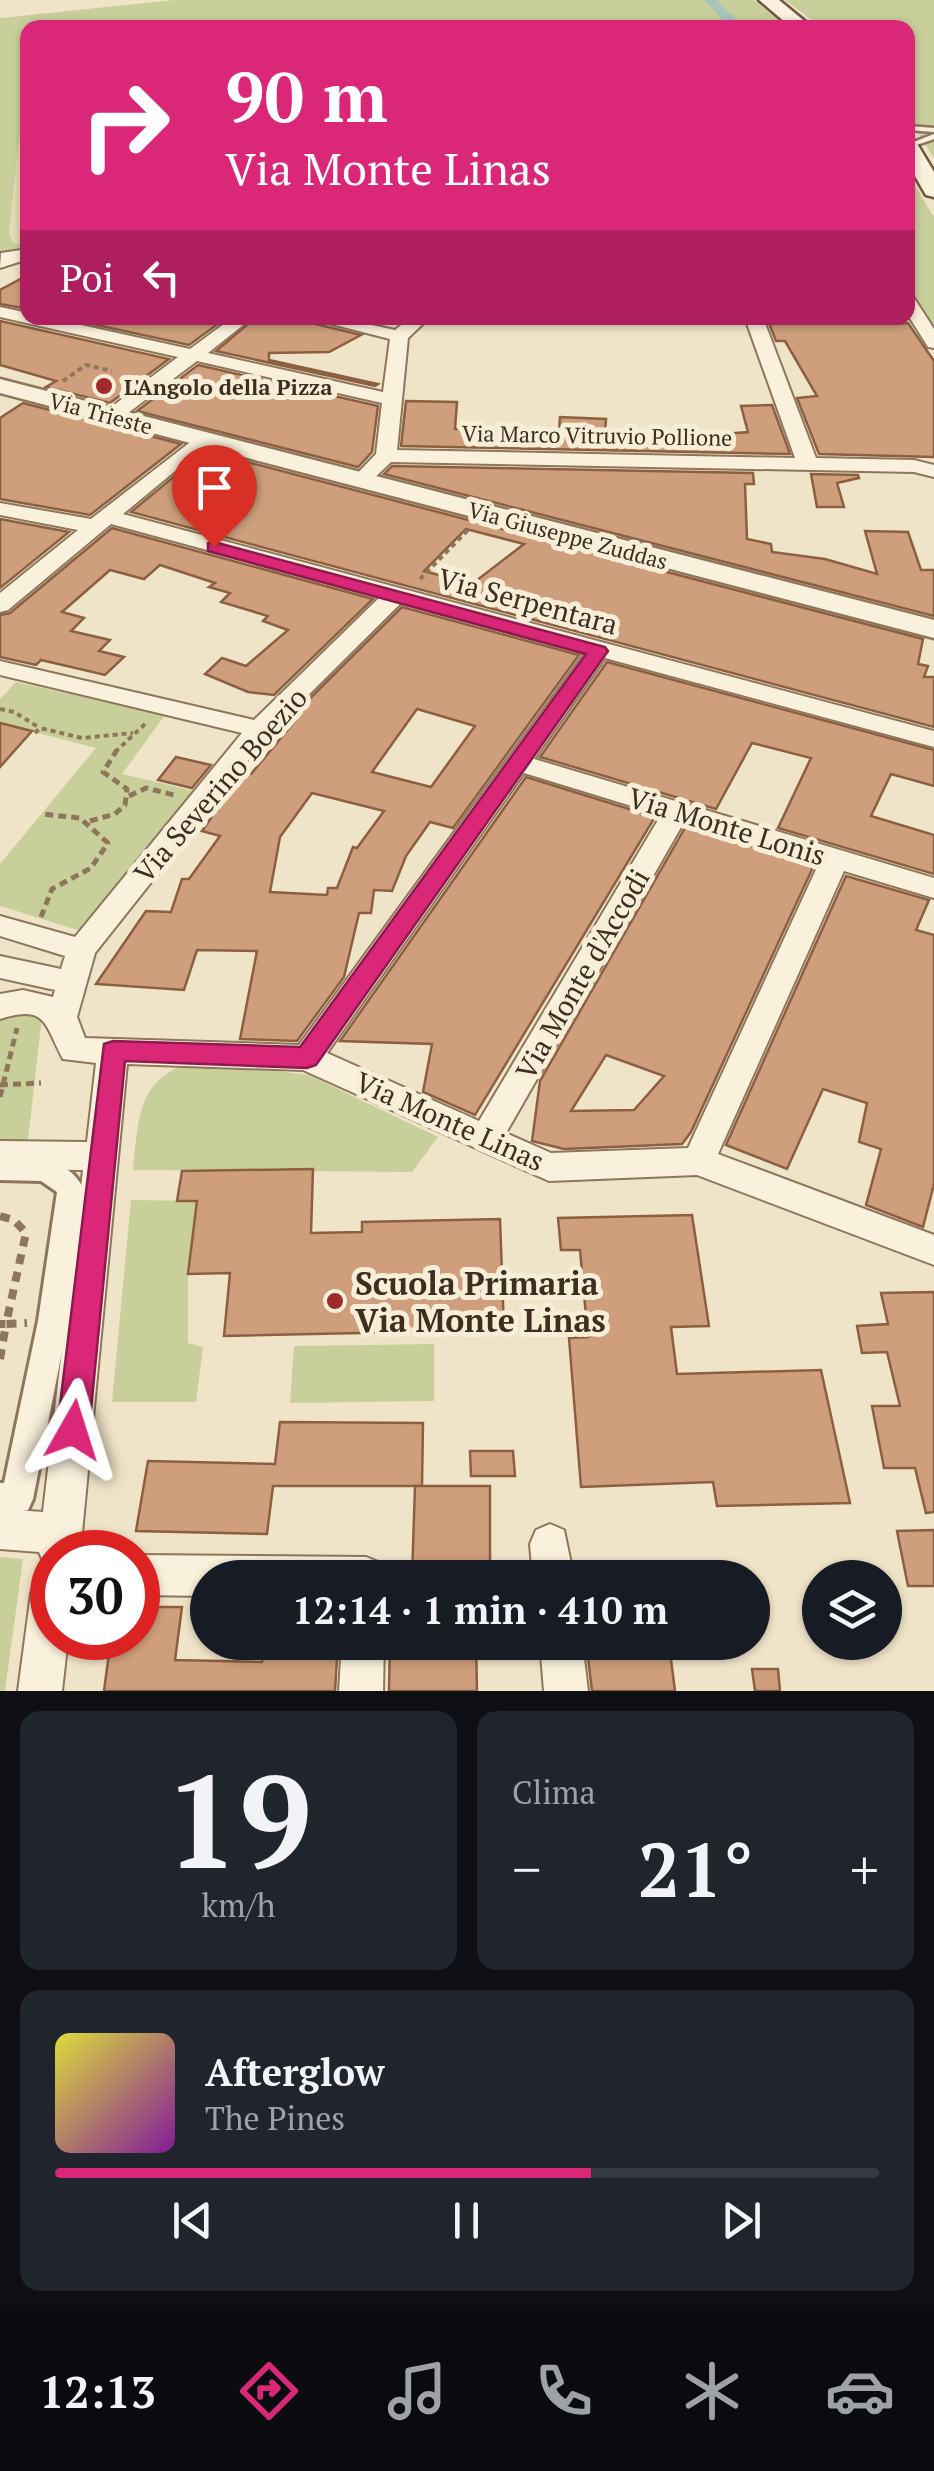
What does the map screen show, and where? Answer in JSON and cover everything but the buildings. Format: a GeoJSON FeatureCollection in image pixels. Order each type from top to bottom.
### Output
{"type":"FeatureCollection","features":[{"type":"Feature","properties":{"kind":"main road"},"geometry":{"type":"LineString","coordinates":[[768,0],[794,20]]}},
{"type":"Feature","properties":{"kind":"main road"},"geometry":{"type":"LineString","coordinates":[[915,158],[934,190]]}},
{"type":"Feature","properties":{"kind":"street"},"geometry":{"type":"LineString","coordinates":[[915,313],[934,343]]}},
{"type":"Feature","properties":{"kind":"street"},"geometry":{"type":"LineString","coordinates":[[55,325],[390,399]]}},
{"type":"Feature","properties":{"kind":"street"},"geometry":{"type":"LineString","coordinates":[[113,416],[233,325]]}},
{"type":"Feature","properties":{"kind":"street"},"geometry":{"type":"LineString","coordinates":[[349,325],[399,336]]}},
{"type":"Feature","properties":{"kind":"street"},"geometry":{"type":"LineString","coordinates":[[361,480],[386,456],[399,336],[412,325]]}},
{"type":"Feature","properties":{"kind":"street"},"geometry":{"type":"LineString","coordinates":[[757,325],[808,464]]}},
{"type":"Feature","properties":{"kind":"street","name":"Via Trieste"},"geometry":{"type":"LineString","coordinates":[[0,386],[202,439]]}},
{"type":"Feature","properties":{"kind":"street"},"geometry":{"type":"LineString","coordinates":[[1,603],[202,439]]}},
{"type":"Feature","properties":{"kind":"street","name":"Via Giuseppe Zuddas"},"geometry":{"type":"LineString","coordinates":[[202,439],[934,629]]}},
{"type":"Feature","properties":{"kind":"street","name":"Via Marco Vitruvio Pollione"},"geometry":{"type":"LineString","coordinates":[[386,456],[914,466],[934,470]]}},
{"type":"Feature","properties":{"kind":"street","name":"Via Serpentara"},"geometry":{"type":"LineString","coordinates":[[0,509],[102,522],[934,739]]}},
{"type":"Feature","properties":{"kind":"street","name":"Via Severino Boezio"},"geometry":{"type":"LineString","coordinates":[[62,1017],[81,950],[259,729],[395,596]]}},
{"type":"Feature","properties":{"kind":"street"},"geometry":{"type":"LineString","coordinates":[[307,1058],[598,651]]}},
{"type":"Feature","properties":{"kind":"street"},"geometry":{"type":"LineString","coordinates":[[2,671],[259,729]]}},
{"type":"Feature","properties":{"kind":"street","name":"Via Monte Lonis"},"geometry":{"type":"LineString","coordinates":[[520,763],[934,888]]}},
{"type":"Feature","properties":{"kind":"street","name":"Via Monte d'Accodi"},"geometry":{"type":"LineString","coordinates":[[486,1138],[678,810]]}},
{"type":"Feature","properties":{"kind":"street"},"geometry":{"type":"LineString","coordinates":[[698,1162],[835,859]]}},
{"type":"Feature","properties":{"kind":"street"},"geometry":{"type":"LineString","coordinates":[[0,926],[81,950]]}},
{"type":"Feature","properties":{"kind":"street"},"geometry":{"type":"LineString","coordinates":[[0,967],[74,983]]}},
{"type":"Feature","properties":{"kind":"street"},"geometry":{"type":"LineString","coordinates":[[6,1012],[25,1001],[62,1017]]}},
{"type":"Feature","properties":{"kind":"street","name":"Via Monte Linas"},"geometry":{"type":"LineString","coordinates":[[62,1017],[74,1050],[307,1058],[548,1167],[698,1162],[934,1250]]}},
{"type":"Feature","properties":{"kind":"street"},"geometry":{"type":"LineString","coordinates":[[61,1530],[113,1051]]}},
{"type":"Feature","properties":{"kind":"street"},"geometry":{"type":"LineString","coordinates":[[0,1155],[102,1156]]}},
{"type":"Feature","properties":{"kind":"street"},"geometry":{"type":"LineString","coordinates":[[0,1170],[55,1172],[67,1180],[71,1191],[53,1321],[17,1499],[0,1498]]}},
{"type":"Feature","properties":{"kind":"street"},"geometry":{"type":"LineString","coordinates":[[0,1530],[30,1536]]}},
{"type":"Feature","properties":{"kind":"street"},"geometry":{"type":"LineString","coordinates":[[160,1575],[190,1576]]}},
{"type":"Feature","properties":{"kind":"street"},"geometry":{"type":"LineString","coordinates":[[40,1691],[44,1660]]}},
{"type":"Feature","properties":{"kind":"street"},"geometry":{"type":"LineString","coordinates":[[360,1691],[362,1660]]}},
{"type":"Feature","properties":{"kind":"street"},"geometry":{"type":"LineString","coordinates":[[563,1660],[566,1691]]}},
{"type":"Feature","properties":{"kind":"path"},"geometry":{"type":"LineString","coordinates":[[40,397],[86,364],[112,372]]}},
{"type":"Feature","properties":{"kind":"path"},"geometry":{"type":"LineString","coordinates":[[395,596],[403,588],[409,589],[484,513]]}},
{"type":"Feature","properties":{"kind":"path"},"geometry":{"type":"LineString","coordinates":[[128,796],[127,789],[104,772],[118,748],[160,705]]}},
{"type":"Feature","properties":{"kind":"path"},"geometry":{"type":"LineString","coordinates":[[0,709],[38,730],[82,738],[136,733]]}},
{"type":"Feature","properties":{"kind":"path"},"geometry":{"type":"LineString","coordinates":[[87,822],[115,814],[128,796],[146,788],[176,796]]}},
{"type":"Feature","properties":{"kind":"path"},"geometry":{"type":"LineString","coordinates":[[41,920],[44,896],[57,882],[83,875],[101,864],[108,843],[96,826],[87,822],[60,811],[42,814]]}},
{"type":"Feature","properties":{"kind":"path"},"geometry":{"type":"LineString","coordinates":[[0,1098],[6,1012]]}},
{"type":"Feature","properties":{"kind":"path"},"geometry":{"type":"LineString","coordinates":[[2,1085],[41,1082]]}},
{"type":"Feature","properties":{"kind":"path"},"geometry":{"type":"LineString","coordinates":[[0,1216],[14,1220],[26,1232],[6,1324],[0,1324]]}},
{"type":"Feature","properties":{"kind":"shaded area"},"geometry":{"type":"Polygon","coordinates":[[[20,72],[20,244],[13,243],[9,234],[17,163],[20,72]]]}},
{"type":"Feature","properties":{"kind":"green space"},"geometry":{"type":"Polygon","coordinates":[[[174,0],[754,0],[779,20],[20,20],[20,131],[9,233],[13,243],[20,244],[20,250],[0,252],[0,18],[174,0]]]}},
{"type":"Feature","properties":{"kind":"green space"},"geometry":{"type":"Polygon","coordinates":[[[785,0],[934,0],[934,158],[915,129],[915,20],[812,20],[785,0]]]}},
{"type":"Feature","properties":{"kind":"green space"},"geometry":{"type":"Polygon","coordinates":[[[915,186],[934,217],[934,345],[915,313],[915,186]]]}},
{"type":"Feature","properties":{"kind":"green space"},"geometry":{"type":"Polygon","coordinates":[[[16,682],[165,715],[122,774],[198,792],[84,932],[0,906],[0,864],[96,748],[0,723],[0,699],[16,682]]]}},
{"type":"Feature","properties":{"kind":"green space"},"geometry":{"type":"Polygon","coordinates":[[[14,1008],[42,1017],[27,1148],[0,1147],[0,1019],[14,1008]]]}},
{"type":"Feature","properties":{"kind":"green space"},"geometry":{"type":"Polygon","coordinates":[[[193,1061],[309,1075],[438,1137],[412,1172],[133,1170],[140,1118],[151,1090],[174,1069],[193,1061]]]}},
{"type":"Feature","properties":{"kind":"green space"},"geometry":{"type":"Polygon","coordinates":[[[131,1200],[197,1201],[188,1274],[188,1343],[203,1347],[196,1402],[112,1402],[131,1200]]]}},
{"type":"Feature","properties":{"kind":"green space"},"geometry":{"type":"Polygon","coordinates":[[[434,1344],[434,1401],[290,1403],[294,1346],[434,1344]]]}},
{"type":"Feature","properties":{"kind":"green space"},"geometry":{"type":"Polygon","coordinates":[[[0,1557],[23,1559],[5,1691],[0,1691],[0,1557]]]}},
{"type":"Feature","properties":{"kind":"waterway"},"geometry":{"type":"LineString","coordinates":[[710,0],[730,20]]}},
{"type":"Feature","properties":{"kind":"place","name":"L'Angolo della Pizza"},"geometry":{"type":"Point","coordinates":[104,386]}},
{"type":"Feature","properties":{"kind":"place","name":"Scuola Primaria Via Monte Linas"},"geometry":{"type":"Point","coordinates":[335,1301]}},
{"type":"Feature","properties":{"kind":"route"},"geometry":{"type":"LineString","coordinates":[[73,1430],[113,1051],[307,1058],[598,651],[214,547]]}}]}
